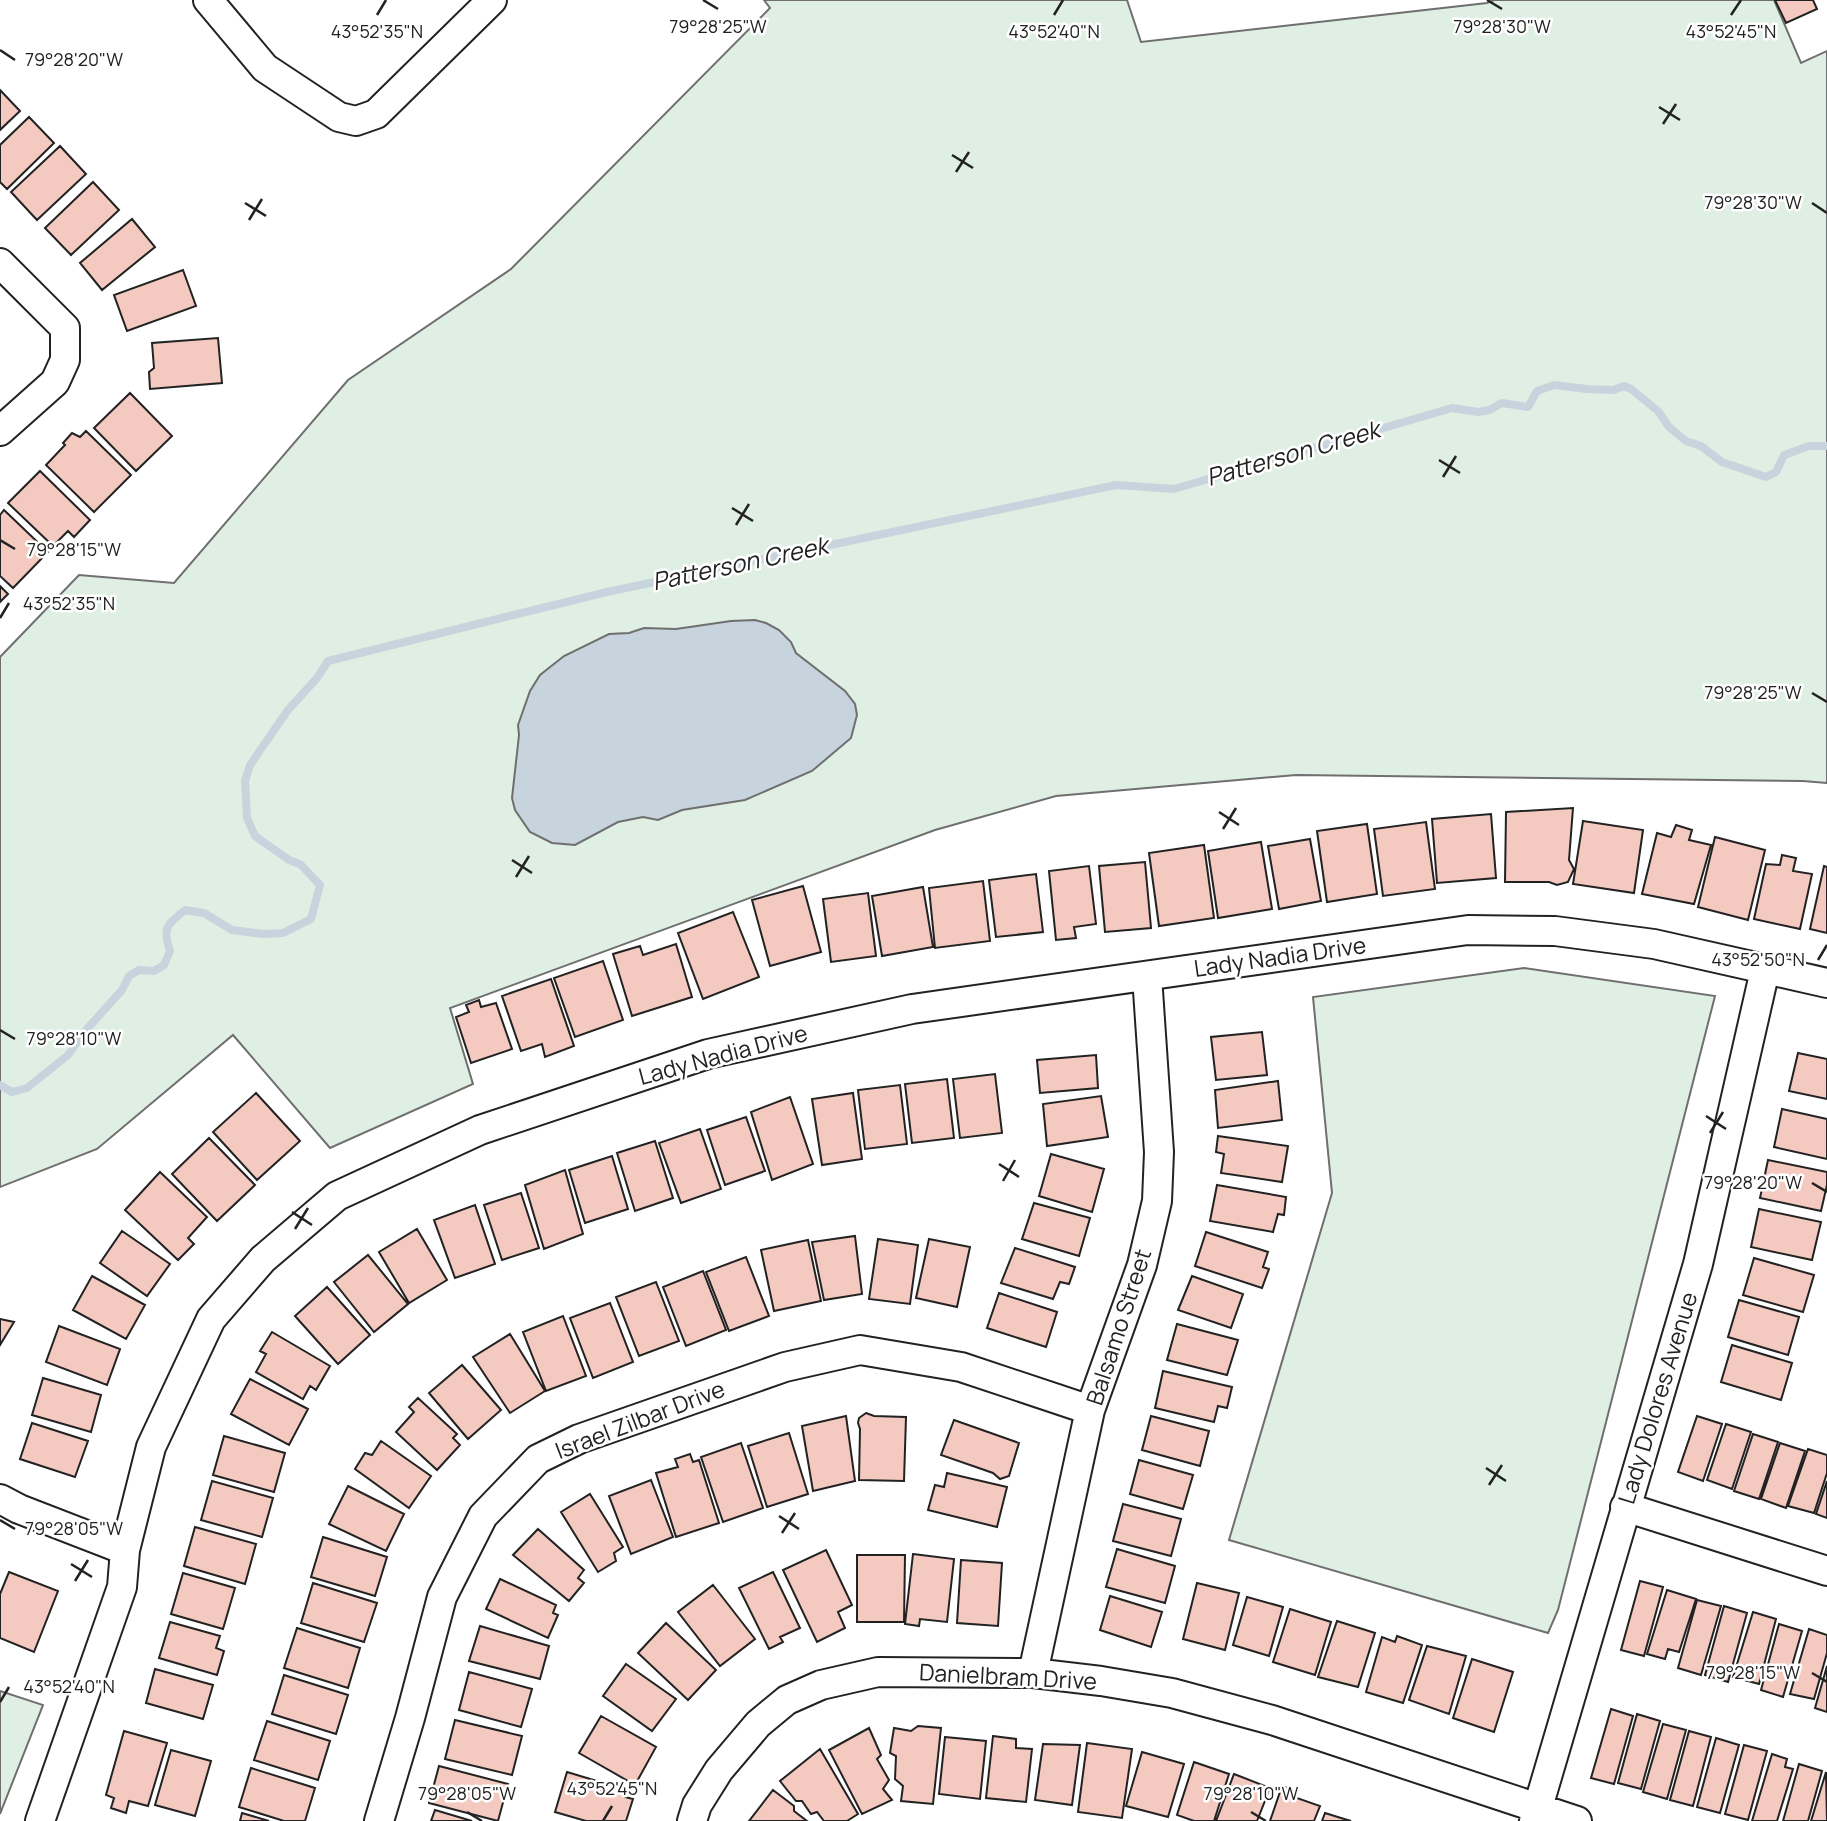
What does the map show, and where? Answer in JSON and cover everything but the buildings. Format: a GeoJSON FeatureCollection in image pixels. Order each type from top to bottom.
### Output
{"type":"FeatureCollection","features":[{"type":"Feature","properties":{"kind":"street"},"geometry":{"type":"LineString","coordinates":[[208,0],[265,68],[340,117],[356,121],[376,114],[492,0]]}},
{"type":"Feature","properties":{"kind":"street"},"geometry":{"type":"LineString","coordinates":[[0,263],[65,328],[65,360],[55,382],[0,431]]}},
{"type":"Feature","properties":{"kind":"street","name":"Lady Nadia Drive"},"geometry":{"type":"LineString","coordinates":[[40,1821],[122,1587],[125,1550],[151,1447],[211,1319],[263,1259],[337,1196],[480,1130],[708,1054],[912,1009],[1468,930],[1555,931],[1654,944],[1827,984]]}},
{"type":"Feature","properties":{"kind":"street","name":"Lady Dolores Avenue"},"geometry":{"type":"LineString","coordinates":[[1536,1815],[1698,1264],[1765,970]]}},
{"type":"Feature","properties":{"kind":"street","name":"Balsamo Street"},"geometry":{"type":"LineString","coordinates":[[1033,1673],[1090,1410],[1142,1265],[1157,1201],[1158,1152],[1147,976]]}},
{"type":"Feature","properties":{"kind":"street","name":"Israel Zilbar Drive"},"geometry":{"type":"LineString","coordinates":[[379,1821],[442,1597],[483,1516],[538,1459],[579,1439],[785,1367],[860,1350],[961,1367],[1090,1410]]}},
{"type":"Feature","properties":{"kind":"street"},"geometry":{"type":"LineString","coordinates":[[0,1499],[125,1550]]}},
{"type":"Feature","properties":{"kind":"street"},"geometry":{"type":"LineString","coordinates":[[1625,1507],[1827,1571]]}},
{"type":"Feature","properties":{"kind":"street","name":"Danielbram Drive"},"geometry":{"type":"LineString","coordinates":[[692,1821],[697,1805],[719,1770],[758,1724],[787,1700],[821,1685],[878,1672],[1033,1673],[1101,1681],[1184,1696],[1272,1720],[1536,1815]]}},
{"type":"Feature","properties":{"kind":"street"},"geometry":{"type":"LineString","coordinates":[[1536,1815],[1577,1821]]}},
{"type":"Feature","properties":{"kind":"green space"},"geometry":{"type":"Polygon","coordinates":[[[764,0],[1127,0],[1141,42],[1487,3],[1494,0],[1774,0],[1801,63],[1827,51],[1827,783],[1296,775],[1056,796],[935,830],[450,1008],[473,1084],[330,1148],[233,1035],[97,1149],[0,1187],[0,657],[79,575],[174,583],[348,380],[511,269],[770,8],[764,0]]]}},
{"type":"Feature","properties":{"kind":"green space"},"geometry":{"type":"Polygon","coordinates":[[[1524,968],[1715,996],[1558,1610],[1548,1633],[1229,1540],[1332,1193],[1313,997],[1524,968]]]}},
{"type":"Feature","properties":{"kind":"green space"},"geometry":{"type":"Polygon","coordinates":[[[0,1691],[43,1705],[0,1814],[0,1691]]]}},
{"type":"Feature","properties":{"kind":"shaded area"},"geometry":{"type":"Polygon","coordinates":[[[755,620],[779,630],[791,642],[796,653],[845,691],[855,704],[857,715],[851,738],[812,771],[745,800],[682,810],[658,820],[643,817],[618,822],[575,845],[552,843],[530,832],[515,810],[512,798],[518,725],[530,691],[540,675],[564,656],[609,634],[629,633],[644,628],[676,629],[755,620]]]}},
{"type":"Feature","properties":{"kind":"waterway","name":"Patterson Creek"},"geometry":{"type":"LineString","coordinates":[[0,1085],[12,1092],[27,1088],[68,1055],[122,990],[129,976],[139,970],[154,971],[164,965],[170,951],[166,931],[174,919],[185,910],[204,913],[232,930],[263,934],[283,933],[311,919],[320,885],[300,864],[289,860],[255,836],[247,818],[245,781],[250,765],[288,710],[317,678],[328,661],[607,592],[1116,485],[1174,489],[1452,408],[1478,412],[1502,403],[1528,407],[1537,391],[1554,385],[1613,390],[1624,386],[1631,389],[1658,411],[1669,427],[1686,441],[1701,446],[1722,462],[1766,477],[1776,472],[1784,455],[1809,446],[1827,446]]}}]}
